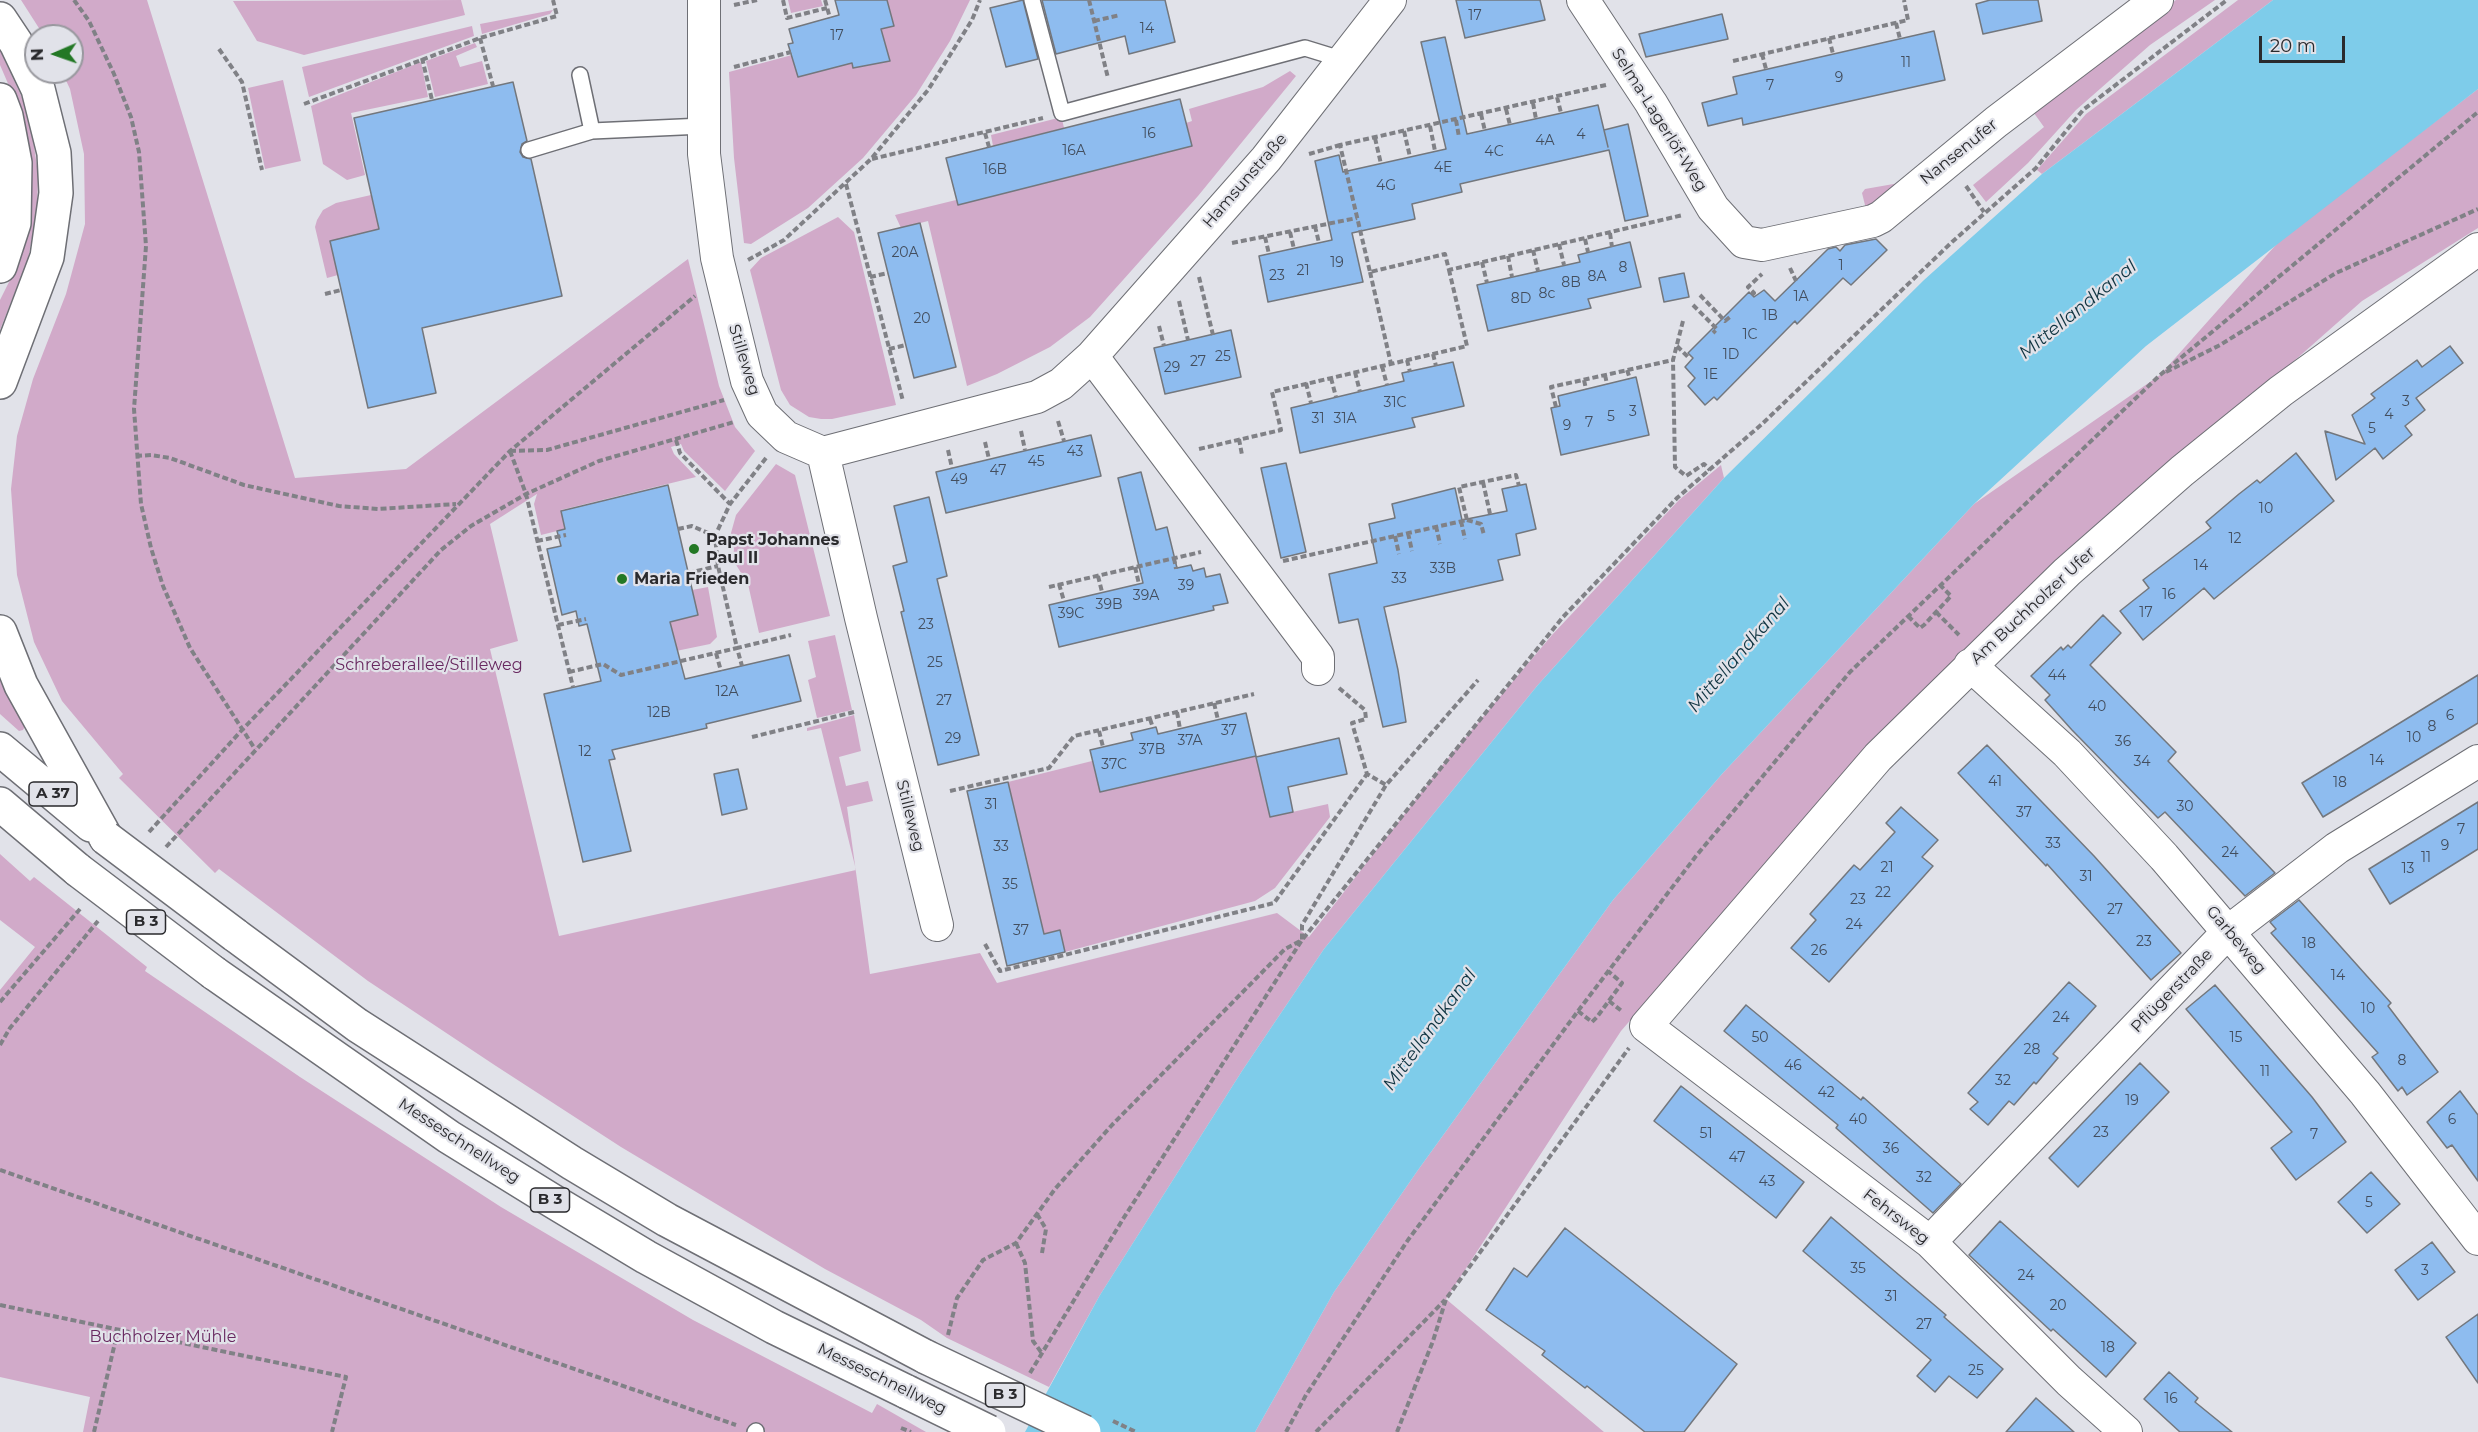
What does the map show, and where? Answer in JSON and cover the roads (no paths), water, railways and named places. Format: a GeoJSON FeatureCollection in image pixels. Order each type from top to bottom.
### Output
{"type":"FeatureCollection","features":[{"type":"Feature","properties":{"kind":"highway"},"geometry":{"type":"LineString","coordinates":[[0,19],[16,43],[38,89],[54,153],[56,193],[46,257],[0,382]]}},
{"type":"Feature","properties":{"kind":"highway"},"geometry":{"type":"LineString","coordinates":[[0,100],[6,116],[15,163],[14,223],[0,266]]}},
{"type":"Feature","properties":{"kind":"highway"},"geometry":{"type":"LineString","coordinates":[[0,632],[21,686],[106,838]]}},
{"type":"Feature","properties":{"kind":"highway","name":"A 37"},"geometry":{"type":"LineString","coordinates":[[0,749],[106,838]]}},
{"type":"Feature","properties":{"kind":"highway","name":"Messeschnellweg"},"geometry":{"type":"LineString","coordinates":[[0,804],[78,870],[214,973],[402,1105],[542,1194],[705,1289],[989,1432]]}},
{"type":"Feature","properties":{"kind":"highway","name":"B 3"},"geometry":{"type":"LineString","coordinates":[[106,838],[357,1025],[572,1163],[667,1220],[926,1357],[1084,1432]]}},
{"type":"Feature","properties":{"kind":"street","name":"Hamsunstraße"},"geometry":{"type":"LineString","coordinates":[[823,453],[1037,397],[1061,384],[1092,356],[1266,159],[1390,0]]}},
{"type":"Feature","properties":{"kind":"street","name":"Selma-Lagerlöf-Weg"},"geometry":{"type":"LineString","coordinates":[[1583,0],[1652,104],[1713,208],[1738,237]]}},
{"type":"Feature","properties":{"kind":"street","name":"Nansenufer"},"geometry":{"type":"LineString","coordinates":[[1738,237],[1751,244],[1762,245],[1873,221],[1881,217],[1987,129],[2157,0]]}},
{"type":"Feature","properties":{"kind":"street","name":"Stilleweg"},"geometry":{"type":"LineString","coordinates":[[714,3],[704,153],[722,278],[747,381],[762,414],[786,437],[823,453],[863,628],[937,925]]}},
{"type":"Feature","properties":{"kind":"street","name":"Am Buchholzer Ufer"},"geometry":{"type":"LineString","coordinates":[[1634,1018],[1878,757],[1965,651],[2067,572],[2182,471],[2281,390],[2478,249]]}},
{"type":"Feature","properties":{"kind":"street"},"geometry":{"type":"LineString","coordinates":[[1092,356],[1318,657],[1318,669]]}},
{"type":"Feature","properties":{"kind":"street","name":"Garbeweg"},"geometry":{"type":"LineString","coordinates":[[1965,651],[2067,753],[2229,931],[2365,1093],[2478,1239]]}},
{"type":"Feature","properties":{"kind":"street","name":"Pflügerstraße"},"geometry":{"type":"LineString","coordinates":[[1930,1242],[2229,931],[2337,848],[2478,761]]}},
{"type":"Feature","properties":{"kind":"street","name":"Fehrsweg"},"geometry":{"type":"LineString","coordinates":[[1634,1018],[1930,1242],[2069,1381],[2126,1432]]}},
{"type":"Feature","properties":{"kind":"lane"},"geometry":{"type":"LineString","coordinates":[[1032,0],[1062,113],[1305,48],[1344,60]]}},
{"type":"Feature","properties":{"kind":"lane"},"geometry":{"type":"LineString","coordinates":[[580,75],[592,131]]}},
{"type":"Feature","properties":{"kind":"lane"},"geometry":{"type":"LineString","coordinates":[[529,150],[592,131],[704,126]]}},
{"type":"Feature","properties":{"kind":"water","name":"Mittellandkanal"},"geometry":{"type":"Polygon","coordinates":[[[2273,0],[2478,0],[2478,89],[2146,346],[1974,504],[1722,774],[1613,900],[1418,1170],[1334,1292],[1255,1432],[1025,1432],[1100,1295],[1242,1071],[1324,949],[1537,686],[1724,478],[1924,280],[2042,174],[2273,0]]]}},
{"type":"Feature","properties":{"kind":"place","name":"Papst Johannes Paul II"},"geometry":{"type":"Point","coordinates":[694,549]}},
{"type":"Feature","properties":{"kind":"place","name":"Maria Frieden"},"geometry":{"type":"Point","coordinates":[622,579]}},
{"type":"Feature","properties":{"kind":"park label","name":"Schreberallee/Stilleweg"},"geometry":{"type":"Point","coordinates":[429,665]}},
{"type":"Feature","properties":{"kind":"park label","name":"Buchholzer Mühle"},"geometry":{"type":"Point","coordinates":[163,1337]}}]}
